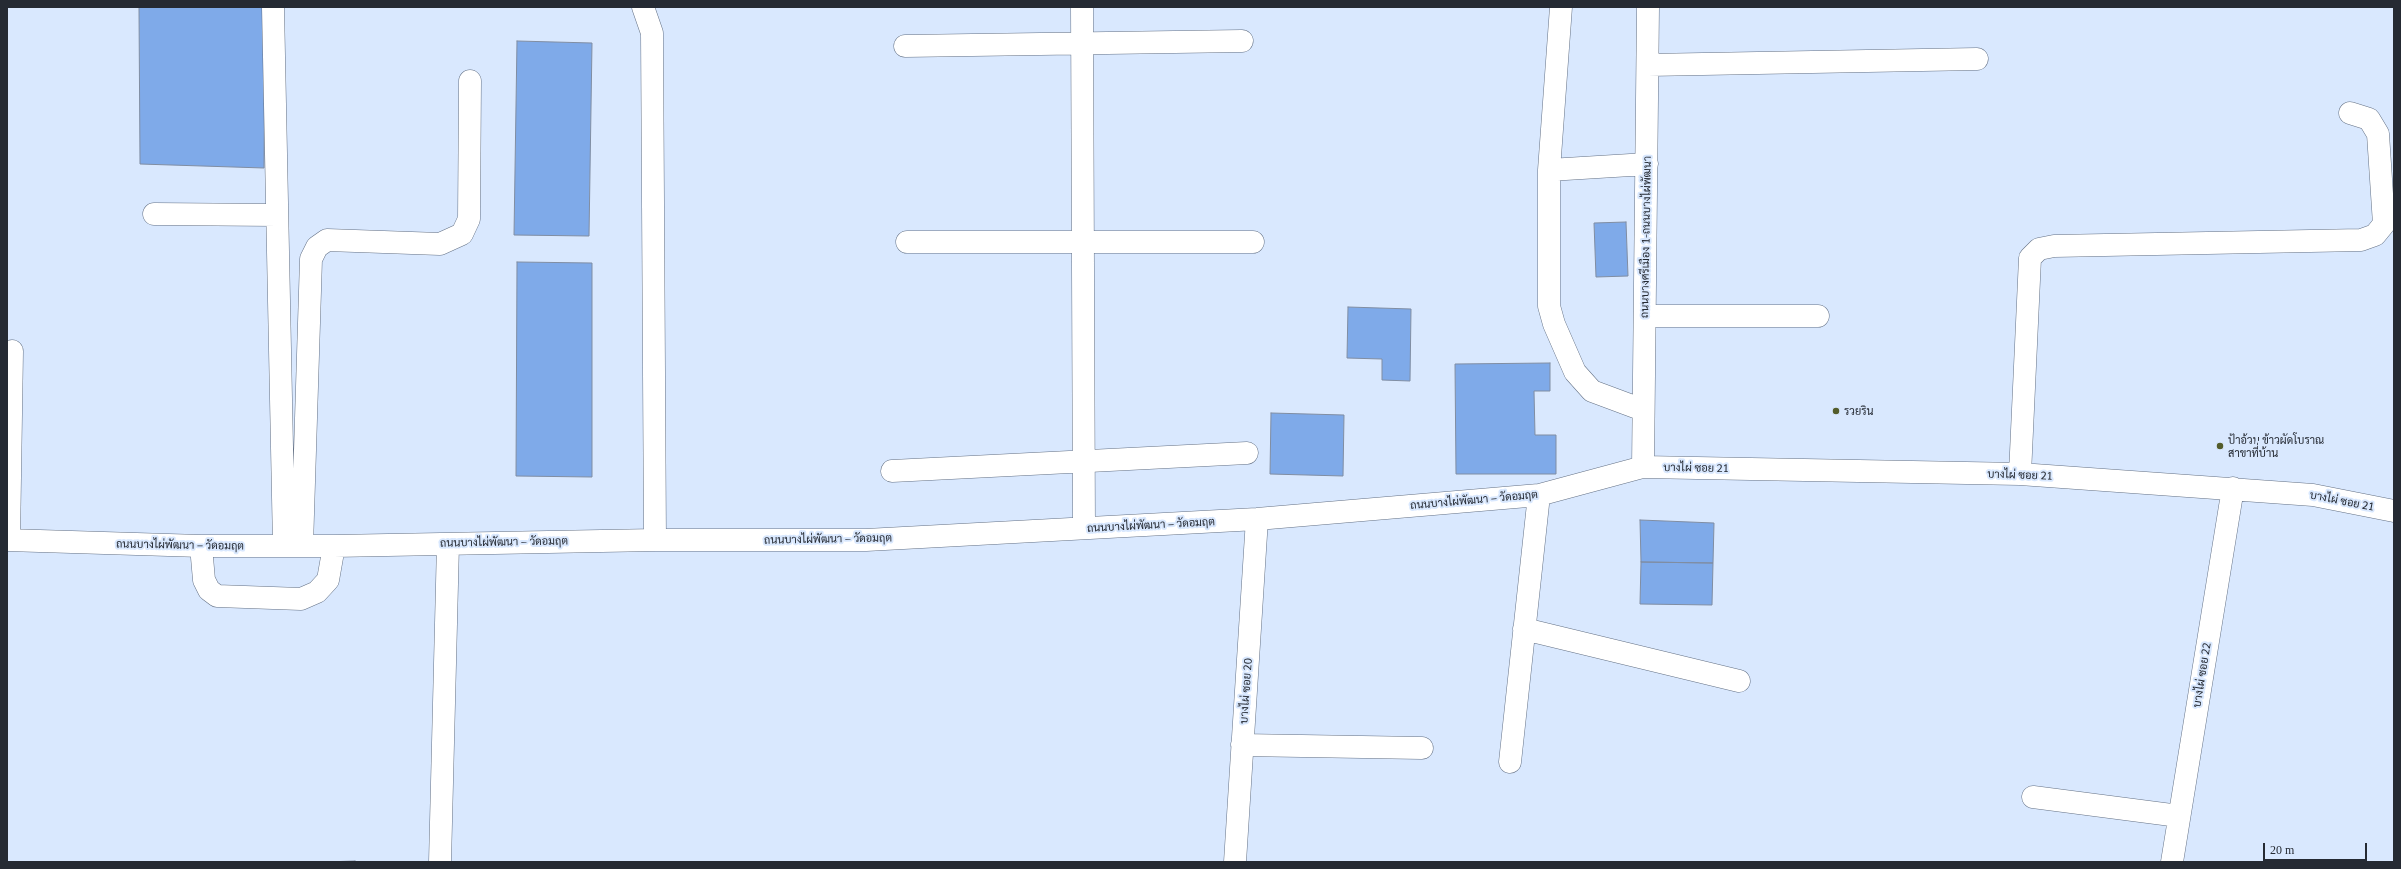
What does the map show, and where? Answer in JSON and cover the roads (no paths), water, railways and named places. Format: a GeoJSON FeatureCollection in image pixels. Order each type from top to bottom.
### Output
{"type":"FeatureCollection","features":[{"type":"Feature","properties":{"kind":"street"},"geometry":{"type":"LineString","coordinates":[[273,7],[276,215],[293,546]]}},
{"type":"Feature","properties":{"kind":"street"},"geometry":{"type":"LineString","coordinates":[[643,7],[652,33],[655,540]]}},
{"type":"Feature","properties":{"kind":"street"},"geometry":{"type":"LineString","coordinates":[[1082,7],[1084,528]]}},
{"type":"Feature","properties":{"kind":"street"},"geometry":{"type":"LineString","coordinates":[[1561,7],[1549,170],[1549,306],[1554,324],[1575,372],[1592,391],[1643,410]]}},
{"type":"Feature","properties":{"kind":"street","name":"ถนนบางศรีเมือง 1-ถนนบางไผ่พัฒนา"},"geometry":{"type":"LineString","coordinates":[[1643,467],[1648,7]]}},
{"type":"Feature","properties":{"kind":"street"},"geometry":{"type":"LineString","coordinates":[[905,46],[1242,41]]}},
{"type":"Feature","properties":{"kind":"street"},"geometry":{"type":"LineString","coordinates":[[1648,65],[1976,59]]}},
{"type":"Feature","properties":{"kind":"street"},"geometry":{"type":"LineString","coordinates":[[293,546],[311,259],[317,247],[328,240],[440,244],[462,234],[469,219],[470,81]]}},
{"type":"Feature","properties":{"kind":"street"},"geometry":{"type":"LineString","coordinates":[[2020,474],[2030,258],[2039,249],[2054,246],[2361,240],[2374,235],[2384,224],[2378,134],[2369,119],[2350,113]]}},
{"type":"Feature","properties":{"kind":"street"},"geometry":{"type":"LineString","coordinates":[[1549,170],[1647,164]]}},
{"type":"Feature","properties":{"kind":"street"},"geometry":{"type":"LineString","coordinates":[[154,214],[276,215]]}},
{"type":"Feature","properties":{"kind":"street"},"geometry":{"type":"LineString","coordinates":[[907,242],[1253,242]]}},
{"type":"Feature","properties":{"kind":"street"},"geometry":{"type":"LineString","coordinates":[[1645,316],[1818,316]]}},
{"type":"Feature","properties":{"kind":"street"},"geometry":{"type":"LineString","coordinates":[[8,540],[12,351]]}},
{"type":"Feature","properties":{"kind":"street"},"geometry":{"type":"LineString","coordinates":[[892,471],[1247,453]]}},
{"type":"Feature","properties":{"kind":"street","name":"ถนนบางไผ่พัฒนา – วัดอมฤต"},"geometry":{"type":"LineString","coordinates":[[8,540],[201,546],[334,546],[655,540],[866,540],[1257,519],[1538,495],[1643,467]]}},
{"type":"Feature","properties":{"kind":"street","name":"บางไผ่ ซอย 21"},"geometry":{"type":"LineString","coordinates":[[1643,467],[2020,474],[2233,488],[2313,495],[2394,511]]}},
{"type":"Feature","properties":{"kind":"street","name":"บางไผ่ ซอย 22"},"geometry":{"type":"LineString","coordinates":[[2172,862],[2233,488]]}},
{"type":"Feature","properties":{"kind":"street"},"geometry":{"type":"LineString","coordinates":[[1510,762],[1538,495]]}},
{"type":"Feature","properties":{"kind":"street","name":"บางไผ่ ซอย 20"},"geometry":{"type":"LineString","coordinates":[[1235,862],[1257,519]]}},
{"type":"Feature","properties":{"kind":"street"},"geometry":{"type":"LineString","coordinates":[[440,862],[448,544]]}},
{"type":"Feature","properties":{"kind":"street"},"geometry":{"type":"LineString","coordinates":[[201,546],[204,580],[209,590],[217,596],[301,599],[317,592],[328,580],[334,546]]}},
{"type":"Feature","properties":{"kind":"street"},"geometry":{"type":"LineString","coordinates":[[1524,629],[1739,680]]}},
{"type":"Feature","properties":{"kind":"street"},"geometry":{"type":"LineString","coordinates":[[1242,745],[1422,748]]}},
{"type":"Feature","properties":{"kind":"street"},"geometry":{"type":"LineString","coordinates":[[2033,797],[2179,816]]}},
{"type":"Feature","properties":{"kind":"place","name":"รวยริน"},"geometry":{"type":"Point","coordinates":[1836,411]}},
{"type":"Feature","properties":{"kind":"place","name":"ป้าอ้วน ข้าวผัดโบราณ สาขาที่บ้าน"},"geometry":{"type":"Point","coordinates":[2220,446]}}]}
